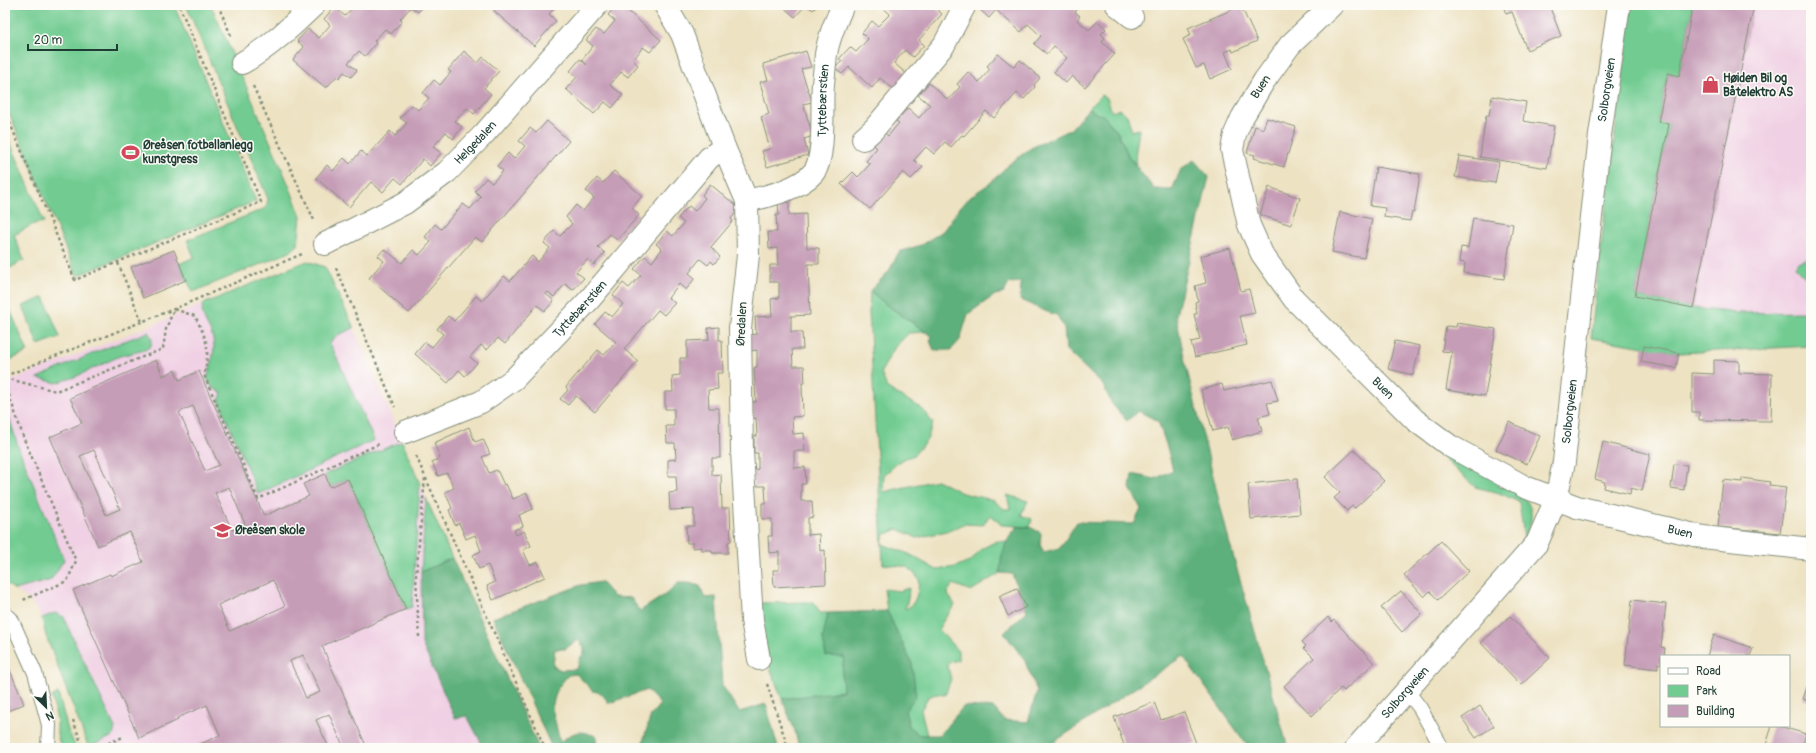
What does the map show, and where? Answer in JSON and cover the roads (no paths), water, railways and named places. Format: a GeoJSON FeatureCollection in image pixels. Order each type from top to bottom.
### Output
{"type":"FeatureCollection","features":[{"type":"Feature","properties":{"kind":"street"},"geometry":{"type":"LineString","coordinates":[[242,62],[256,55],[287,30],[314,5]]}},
{"type":"Feature","properties":{"kind":"street","name":"Helgedalen"},"geometry":{"type":"LineString","coordinates":[[325,244],[405,202],[447,172],[484,134],[597,5]]}},
{"type":"Feature","properties":{"kind":"street","name":"Øredalen"},"geometry":{"type":"LineString","coordinates":[[665,5],[682,34],[724,147],[747,201],[748,255],[740,328],[742,451],[752,620],[759,659]]}},
{"type":"Feature","properties":{"kind":"street","name":"Tyttebærstien"},"geometry":{"type":"LineString","coordinates":[[747,201],[774,195],[814,172],[818,162],[821,143],[823,84],[826,52],[832,30],[843,5]]}},
{"type":"Feature","properties":{"kind":"street"},"geometry":{"type":"LineString","coordinates":[[863,139],[874,129],[944,45],[966,5]]}},
{"type":"Feature","properties":{"kind":"street","name":"Buen"},"geometry":{"type":"LineString","coordinates":[[1332,5],[1290,45],[1264,81],[1242,118],[1235,134],[1232,150],[1249,225],[1262,254],[1294,299],[1415,420],[1450,446],[1482,465],[1525,487],[1577,507],[1703,537],[1811,549]]}},
{"type":"Feature","properties":{"kind":"street","name":"Solborgveien"},"geometry":{"type":"LineString","coordinates":[[1356,748],[1537,543],[1556,499],[1564,462],[1600,135],[1619,5]]}},
{"type":"Feature","properties":{"kind":"street","name":"Tyttebærstien"},"geometry":{"type":"LineString","coordinates":[[405,432],[481,402],[514,379],[589,300],[709,158],[724,147]]}},
{"type":"Feature","properties":{"kind":"lane"},"geometry":{"type":"LineString","coordinates":[[5,614],[11,619],[35,673],[49,725],[48,748]]}},
{"type":"Feature","properties":{"kind":"lane"},"geometry":{"type":"LineString","coordinates":[[1407,691],[1420,708],[1442,748]]}},
{"type":"Feature","properties":{"kind":"place","name":"Høiden Bil og Båtelektro AS"},"geometry":{"type":"Point","coordinates":[1710,85]}},
{"type":"Feature","properties":{"kind":"place","name":"Øreåsen fotballanlegg kunstgress"},"geometry":{"type":"Point","coordinates":[130,152]}},
{"type":"Feature","properties":{"kind":"place","name":"Øreåsen skole"},"geometry":{"type":"Point","coordinates":[222,530]}}]}
